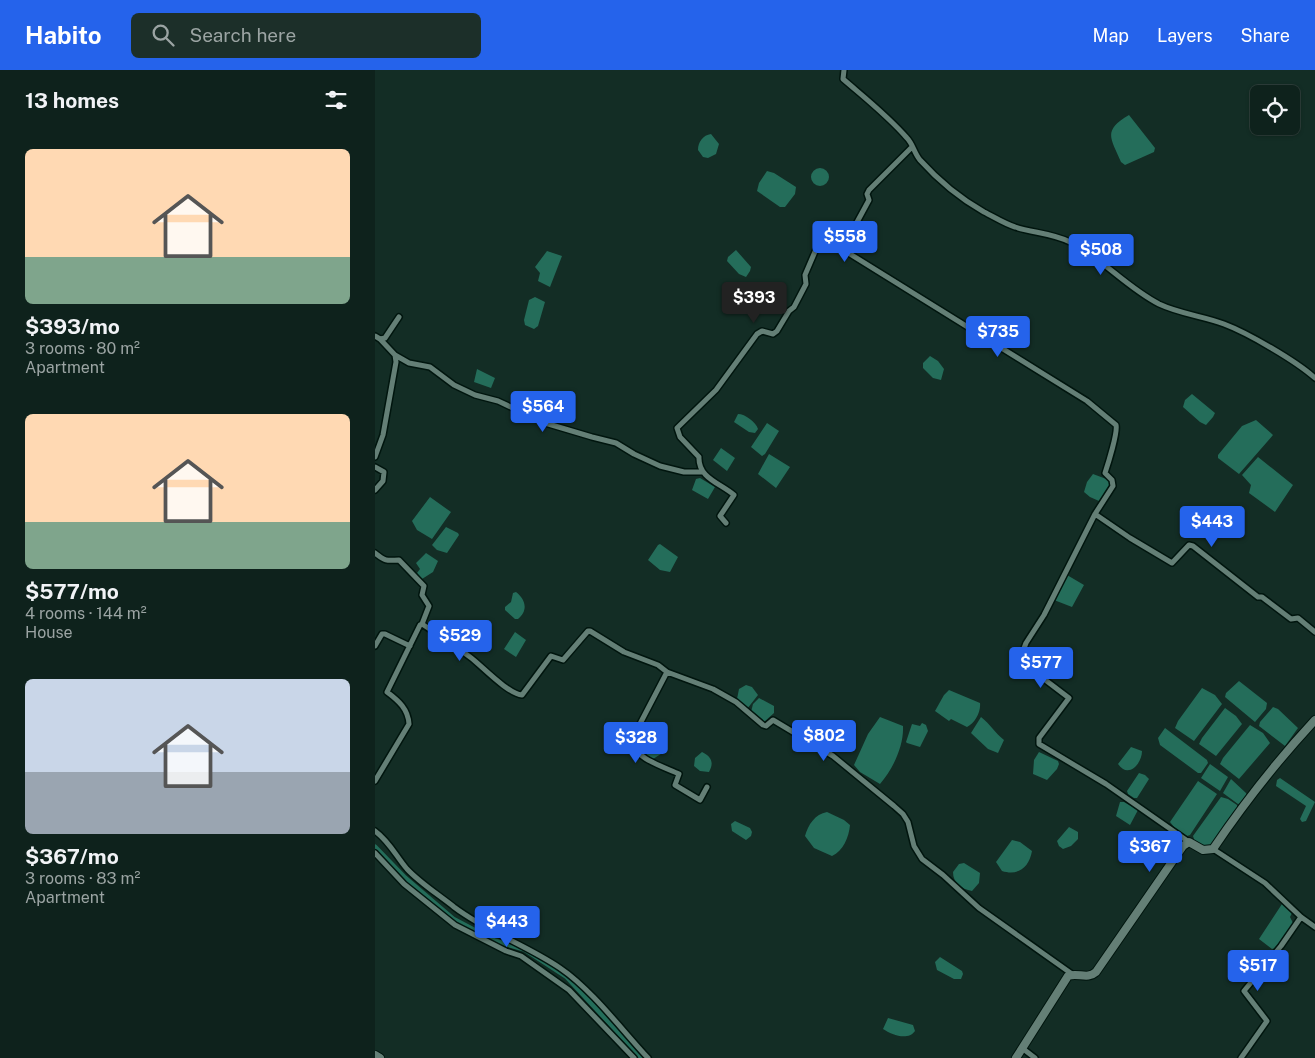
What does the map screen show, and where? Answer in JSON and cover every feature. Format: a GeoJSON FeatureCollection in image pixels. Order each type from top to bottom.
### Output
{"type":"FeatureCollection","features":[{"type":"Feature","properties":{"kind":"main road"},"geometry":{"type":"LineString","coordinates":[[1016,1058],[1068,976],[1072,974],[1089,976],[1096,972],[1183,846],[1189,842],[1203,850],[1213,849],[1244,803],[1277,760],[1315,720]]}},
{"type":"Feature","properties":{"kind":"main road"},"geometry":{"type":"LineString","coordinates":[[375,1055],[381,1058]]}},
{"type":"Feature","properties":{"kind":"street"},"geometry":{"type":"LineString","coordinates":[[845,70],[843,79],[887,117],[909,140],[911,148],[919,160],[947,187],[983,212],[1015,227],[1049,233],[1068,241],[1091,254],[1115,275],[1158,304],[1175,311],[1231,327],[1273,350],[1315,378]]}},
{"type":"Feature","properties":{"kind":"street"},"geometry":{"type":"LineString","coordinates":[[842,249],[868,203],[869,190],[911,148]]}},
{"type":"Feature","properties":{"kind":"street"},"geometry":{"type":"LineString","coordinates":[[726,523],[720,516],[733,495],[702,472],[699,466],[699,457],[680,437],[677,428],[716,390],[757,334],[762,331],[773,334],[777,331],[789,311],[794,307],[806,284],[805,275],[820,240],[823,239],[842,249],[1087,402],[1116,425],[1117,430],[1111,446],[1111,458],[1105,473],[1112,480],[1113,486],[1095,514],[1044,615],[1021,653],[1021,656],[1029,666],[1069,698],[1038,742],[1105,784],[1189,842]]}},
{"type":"Feature","properties":{"kind":"street"},"geometry":{"type":"LineString","coordinates":[[377,337],[385,338],[399,317]]}},
{"type":"Feature","properties":{"kind":"street"},"geometry":{"type":"LineString","coordinates":[[377,337],[395,355],[409,363],[430,366],[454,385],[475,395],[499,401],[545,423],[591,438],[616,443],[660,466],[684,472],[702,472]]}},
{"type":"Feature","properties":{"kind":"street"},"geometry":{"type":"LineString","coordinates":[[375,457],[387,414],[396,362],[395,355]]}},
{"type":"Feature","properties":{"kind":"street"},"geometry":{"type":"LineString","coordinates":[[375,467],[384,472],[383,481],[375,490]]}},
{"type":"Feature","properties":{"kind":"street"},"geometry":{"type":"LineString","coordinates":[[1095,514],[1172,563],[1190,544],[1258,597],[1262,597],[1291,619],[1297,618],[1315,632]]}},
{"type":"Feature","properties":{"kind":"street"},"geometry":{"type":"LineString","coordinates":[[375,553],[385,560],[402,562],[409,573],[423,586],[422,595],[429,606],[422,624],[420,624],[387,692],[398,701],[408,714],[409,724],[375,781]]}},
{"type":"Feature","properties":{"kind":"street"},"geometry":{"type":"LineString","coordinates":[[422,624],[470,657],[505,686],[518,694],[523,695],[551,656],[563,660],[588,631],[624,652],[658,665],[667,672],[713,689],[736,702],[763,725],[766,726],[773,720],[833,756],[903,814],[911,829],[917,853],[922,860],[943,875],[979,908],[1072,974]]}},
{"type":"Feature","properties":{"kind":"street"},"geometry":{"type":"LineString","coordinates":[[375,646],[382,634],[385,634],[410,646]]}},
{"type":"Feature","properties":{"kind":"street"},"geometry":{"type":"LineString","coordinates":[[667,672],[631,741],[632,748],[642,756],[679,774],[675,785],[682,791],[701,800],[707,787]]}},
{"type":"Feature","properties":{"kind":"street"},"geometry":{"type":"LineString","coordinates":[[375,831],[390,846],[407,869],[455,908],[481,925],[526,946],[562,969],[648,1058]]}},
{"type":"Feature","properties":{"kind":"street"},"geometry":{"type":"LineString","coordinates":[[1213,849],[1265,883],[1301,917],[1315,927]]}},
{"type":"Feature","properties":{"kind":"street"},"geometry":{"type":"LineString","coordinates":[[375,853],[404,884],[455,925],[506,951],[521,956],[569,990],[634,1058]]}},
{"type":"Feature","properties":{"kind":"street"},"geometry":{"type":"LineString","coordinates":[[1241,1058],[1267,1021],[1245,991],[1281,946],[1301,917]]}},
{"type":"Feature","properties":{"kind":"street"},"geometry":{"type":"LineString","coordinates":[[1022,1048],[1035,1058]]}},
{"type":"Feature","properties":{"kind":"shaded area"},"geometry":{"type":"Polygon","coordinates":[[[1129,115],[1155,148],[1154,152],[1125,165],[1121,162],[1114,147],[1111,135],[1115,126],[1129,115]]]}},
{"type":"Feature","properties":{"kind":"shaded area"},"geometry":{"type":"Polygon","coordinates":[[[711,134],[719,144],[716,154],[708,158],[703,157],[698,150],[699,144],[703,137],[711,134]]]}},
{"type":"Feature","properties":{"kind":"shaded area"},"geometry":{"type":"Polygon","coordinates":[[[816,168],[824,168],[829,173],[827,184],[816,186],[811,181],[811,173],[816,168]]]}},
{"type":"Feature","properties":{"kind":"shaded area"},"geometry":{"type":"Polygon","coordinates":[[[767,171],[774,173],[796,187],[795,194],[785,207],[780,207],[757,191],[759,183],[767,171]]]}},
{"type":"Feature","properties":{"kind":"shaded area"},"geometry":{"type":"Polygon","coordinates":[[[736,250],[751,267],[746,277],[739,274],[727,261],[728,257],[736,250]]]}},
{"type":"Feature","properties":{"kind":"shaded area"},"geometry":{"type":"Polygon","coordinates":[[[547,251],[562,256],[550,287],[538,281],[540,273],[535,267],[547,251]]]}},
{"type":"Feature","properties":{"kind":"shaded area"},"geometry":{"type":"Polygon","coordinates":[[[535,297],[545,302],[538,326],[534,329],[525,325],[524,320],[529,300],[535,297]]]}},
{"type":"Feature","properties":{"kind":"shaded area"},"geometry":{"type":"Polygon","coordinates":[[[930,356],[938,361],[944,369],[941,380],[933,378],[923,368],[923,363],[930,356]]]}},
{"type":"Feature","properties":{"kind":"shaded area"},"geometry":{"type":"Polygon","coordinates":[[[477,369],[495,378],[491,388],[474,382],[477,369]]]}},
{"type":"Feature","properties":{"kind":"shaded area"},"geometry":{"type":"Polygon","coordinates":[[[1192,394],[1215,413],[1206,425],[1183,407],[1185,400],[1192,394]]]}},
{"type":"Feature","properties":{"kind":"shaded area"},"geometry":{"type":"Polygon","coordinates":[[[738,414],[753,421],[758,429],[755,433],[749,432],[734,422],[738,414]]]}},
{"type":"Feature","properties":{"kind":"shaded area"},"geometry":{"type":"Polygon","coordinates":[[[1256,420],[1273,435],[1239,474],[1218,458],[1218,455],[1242,426],[1256,420]]]}},
{"type":"Feature","properties":{"kind":"shaded area"},"geometry":{"type":"Polygon","coordinates":[[[767,423],[779,431],[762,456],[751,447],[767,423]]]}},
{"type":"Feature","properties":{"kind":"shaded area"},"geometry":{"type":"Polygon","coordinates":[[[721,448],[735,458],[727,471],[713,460],[721,448]]]}},
{"type":"Feature","properties":{"kind":"shaded area"},"geometry":{"type":"Polygon","coordinates":[[[769,454],[790,467],[776,488],[758,474],[769,454]]]}},
{"type":"Feature","properties":{"kind":"shaded area"},"geometry":{"type":"Polygon","coordinates":[[[1258,457],[1293,485],[1275,512],[1249,493],[1251,485],[1242,475],[1258,457]]]}},
{"type":"Feature","properties":{"kind":"shaded area"},"geometry":{"type":"Polygon","coordinates":[[[1093,474],[1109,480],[1111,486],[1099,501],[1084,492],[1087,482],[1093,474]]]}},
{"type":"Feature","properties":{"kind":"shaded area"},"geometry":{"type":"Polygon","coordinates":[[[700,478],[715,487],[708,499],[692,490],[696,479],[700,478]]]}},
{"type":"Feature","properties":{"kind":"shaded area"},"geometry":{"type":"Polygon","coordinates":[[[430,497],[451,512],[432,539],[417,530],[412,521],[430,497]]]}},
{"type":"Feature","properties":{"kind":"shaded area"},"geometry":{"type":"Polygon","coordinates":[[[446,527],[459,535],[447,553],[437,550],[432,545],[446,527]]]}},
{"type":"Feature","properties":{"kind":"shaded area"},"geometry":{"type":"Polygon","coordinates":[[[660,544],[678,557],[670,572],[660,570],[648,560],[660,544]]]}},
{"type":"Feature","properties":{"kind":"shaded area"},"geometry":{"type":"Polygon","coordinates":[[[426,553],[438,561],[433,572],[422,579],[417,573],[420,569],[416,563],[426,553]]]}},
{"type":"Feature","properties":{"kind":"shaded area"},"geometry":{"type":"Polygon","coordinates":[[[1067,575],[1084,585],[1072,607],[1054,600],[1067,575]]]}},
{"type":"Feature","properties":{"kind":"shaded area"},"geometry":{"type":"Polygon","coordinates":[[[516,592],[522,598],[525,605],[524,612],[518,619],[515,619],[505,610],[505,607],[511,602],[513,593],[516,592]]]}},
{"type":"Feature","properties":{"kind":"shaded area"},"geometry":{"type":"Polygon","coordinates":[[[515,632],[526,640],[516,657],[504,649],[515,632]]]}},
{"type":"Feature","properties":{"kind":"shaded area"},"geometry":{"type":"Polygon","coordinates":[[[1239,681],[1267,703],[1266,709],[1255,722],[1225,697],[1226,693],[1239,681]]]}},
{"type":"Feature","properties":{"kind":"shaded area"},"geometry":{"type":"Polygon","coordinates":[[[746,685],[752,687],[758,695],[747,709],[737,699],[739,689],[746,685]]]}},
{"type":"Feature","properties":{"kind":"shaded area"},"geometry":{"type":"Polygon","coordinates":[[[1202,688],[1215,695],[1222,704],[1194,741],[1175,728],[1202,688]]]}},
{"type":"Feature","properties":{"kind":"shaded area"},"geometry":{"type":"Polygon","coordinates":[[[949,690],[980,703],[977,717],[967,727],[951,719],[949,721],[935,711],[949,690]]]}},
{"type":"Feature","properties":{"kind":"shaded area"},"geometry":{"type":"Polygon","coordinates":[[[759,698],[774,706],[774,713],[764,722],[751,712],[753,704],[759,698]]]}},
{"type":"Feature","properties":{"kind":"shaded area"},"geometry":{"type":"Polygon","coordinates":[[[1273,707],[1278,709],[1298,728],[1285,746],[1259,726],[1260,722],[1273,707]]]}},
{"type":"Feature","properties":{"kind":"shaded area"},"geometry":{"type":"Polygon","coordinates":[[[1225,708],[1236,716],[1242,724],[1216,756],[1199,744],[1225,708]]]}},
{"type":"Feature","properties":{"kind":"shaded area"},"geometry":{"type":"Polygon","coordinates":[[[880,717],[903,726],[903,734],[897,757],[880,784],[860,772],[854,765],[868,734],[880,717]]]}},
{"type":"Feature","properties":{"kind":"shaded area"},"geometry":{"type":"Polygon","coordinates":[[[981,717],[1004,740],[998,753],[988,749],[971,733],[981,717]]]}},
{"type":"Feature","properties":{"kind":"shaded area"},"geometry":{"type":"Polygon","coordinates":[[[922,723],[926,725],[928,731],[920,747],[907,743],[912,724],[920,726],[922,723]]]}},
{"type":"Feature","properties":{"kind":"shaded area"},"geometry":{"type":"Polygon","coordinates":[[[1250,725],[1263,733],[1270,743],[1239,779],[1220,764],[1250,725]]]}},
{"type":"Feature","properties":{"kind":"shaded area"},"geometry":{"type":"Polygon","coordinates":[[[1165,728],[1207,760],[1208,763],[1201,773],[1198,773],[1160,745],[1158,738],[1165,728]]]}},
{"type":"Feature","properties":{"kind":"shaded area"},"geometry":{"type":"Polygon","coordinates":[[[651,736],[667,747],[664,752],[653,759],[645,754],[646,746],[651,736]]]}},
{"type":"Feature","properties":{"kind":"shaded area"},"geometry":{"type":"Polygon","coordinates":[[[1131,747],[1142,751],[1140,761],[1134,768],[1126,770],[1118,764],[1131,747]]]}},
{"type":"Feature","properties":{"kind":"shaded area"},"geometry":{"type":"Polygon","coordinates":[[[702,752],[711,760],[709,772],[700,771],[694,766],[695,758],[702,752]]]}},
{"type":"Feature","properties":{"kind":"shaded area"},"geometry":{"type":"Polygon","coordinates":[[[1039,752],[1058,761],[1059,764],[1047,780],[1033,774],[1034,760],[1039,752]]]}},
{"type":"Feature","properties":{"kind":"shaded area"},"geometry":{"type":"Polygon","coordinates":[[[1210,764],[1228,777],[1220,791],[1201,778],[1210,764]]]}},
{"type":"Feature","properties":{"kind":"shaded area"},"geometry":{"type":"Polygon","coordinates":[[[1139,773],[1149,779],[1137,798],[1134,798],[1127,791],[1139,773]]]}},
{"type":"Feature","properties":{"kind":"shaded area"},"geometry":{"type":"Polygon","coordinates":[[[1280,778],[1315,802],[1306,821],[1302,822],[1300,819],[1306,806],[1276,786],[1277,780],[1280,778]]]}},
{"type":"Feature","properties":{"kind":"shaded area"},"geometry":{"type":"Polygon","coordinates":[[[1231,779],[1247,795],[1242,803],[1238,804],[1223,793],[1231,779]]]}},
{"type":"Feature","properties":{"kind":"shaded area"},"geometry":{"type":"Polygon","coordinates":[[[1198,781],[1217,794],[1190,835],[1187,836],[1170,822],[1198,781]]]}},
{"type":"Feature","properties":{"kind":"shaded area"},"geometry":{"type":"Polygon","coordinates":[[[1221,797],[1237,805],[1237,809],[1214,844],[1205,846],[1195,842],[1193,836],[1221,797]]]}},
{"type":"Feature","properties":{"kind":"shaded area"},"geometry":{"type":"Polygon","coordinates":[[[1120,802],[1124,802],[1138,810],[1130,825],[1116,816],[1120,802]]]}},
{"type":"Feature","properties":{"kind":"shaded area"},"geometry":{"type":"Polygon","coordinates":[[[827,812],[850,825],[845,843],[832,856],[814,848],[805,836],[813,821],[819,815],[827,812]]]}},
{"type":"Feature","properties":{"kind":"shaded area"},"geometry":{"type":"Polygon","coordinates":[[[735,821],[750,828],[751,836],[746,840],[732,831],[731,824],[735,821]]]}},
{"type":"Feature","properties":{"kind":"shaded area"},"geometry":{"type":"Polygon","coordinates":[[[1069,827],[1078,832],[1078,839],[1071,846],[1063,849],[1057,841],[1069,827]]]}},
{"type":"Feature","properties":{"kind":"shaded area"},"geometry":{"type":"Polygon","coordinates":[[[1012,840],[1020,842],[1032,851],[1031,857],[1025,866],[1018,871],[1002,871],[996,862],[1012,840]]]}},
{"type":"Feature","properties":{"kind":"shaded area"},"geometry":{"type":"Polygon","coordinates":[[[964,863],[980,873],[979,883],[972,891],[958,885],[953,876],[953,872],[959,864],[964,863]]]}},
{"type":"Feature","properties":{"kind":"shaded area"},"geometry":{"type":"Polygon","coordinates":[[[1282,904],[1292,913],[1290,917],[1293,923],[1277,948],[1272,949],[1259,939],[1282,904]]]}},
{"type":"Feature","properties":{"kind":"shaded area"},"geometry":{"type":"Polygon","coordinates":[[[940,957],[962,971],[961,979],[954,979],[937,970],[935,962],[940,957]]]}},
{"type":"Feature","properties":{"kind":"shaded area"},"geometry":{"type":"Polygon","coordinates":[[[888,1018],[913,1025],[915,1031],[908,1036],[891,1033],[883,1029],[888,1018]]]}},
{"type":"Feature","properties":{"kind":"waterway"},"geometry":{"type":"LineString","coordinates":[[375,847],[405,878],[453,919],[495,941],[524,949],[567,977],[642,1058]]}}]}
